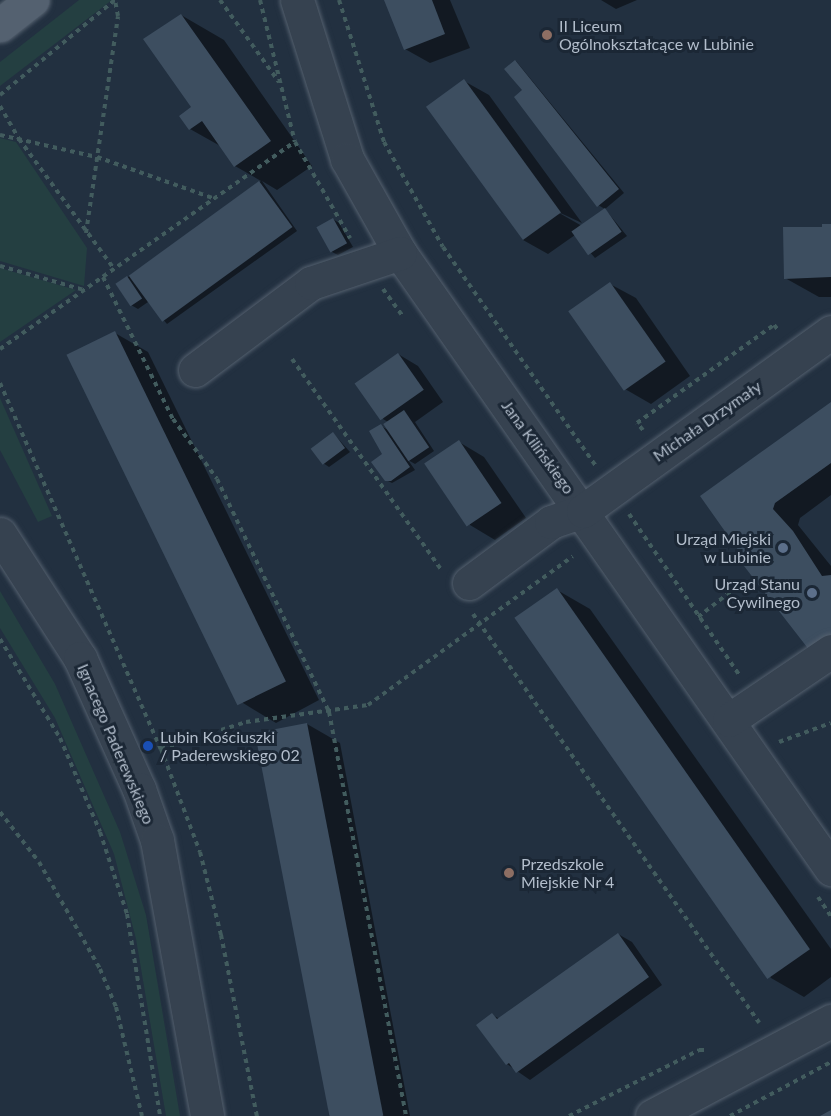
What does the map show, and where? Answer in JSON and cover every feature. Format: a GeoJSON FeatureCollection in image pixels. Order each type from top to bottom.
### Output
{"type":"FeatureCollection","features":[{"type":"Feature","properties":{"kind":"main road"},"geometry":{"type":"LineString","coordinates":[[0,25],[32,0]]}},
{"type":"Feature","properties":{"kind":"street","name":"Jana Kilińskiego"},"geometry":{"type":"LineString","coordinates":[[297,0],[347,159],[400,253],[584,511],[831,869]]}},
{"type":"Feature","properties":{"kind":"street"},"geometry":{"type":"LineString","coordinates":[[195,370],[311,283],[400,253]]}},
{"type":"Feature","properties":{"kind":"street","name":"Michała Drzymały"},"geometry":{"type":"LineString","coordinates":[[584,511],[831,332]]}},
{"type":"Feature","properties":{"kind":"street"},"geometry":{"type":"LineString","coordinates":[[461,589],[550,522],[584,511]]}},
{"type":"Feature","properties":{"kind":"street","name":"Ignacego Paderewskiego"},"geometry":{"type":"LineString","coordinates":[[0,534],[80,658],[139,789],[157,840],[207,1116]]}},
{"type":"Feature","properties":{"kind":"street"},"geometry":{"type":"LineString","coordinates":[[729,720],[831,651]]}},
{"type":"Feature","properties":{"kind":"street"},"geometry":{"type":"LineString","coordinates":[[652,1116],[831,1022]]}},
{"type":"Feature","properties":{"kind":"path"},"geometry":{"type":"LineString","coordinates":[[0,95],[115,0],[118,16],[86,233]]}},
{"type":"Feature","properties":{"kind":"path"},"geometry":{"type":"LineString","coordinates":[[220,0],[282,86]]}},
{"type":"Feature","properties":{"kind":"path"},"geometry":{"type":"LineString","coordinates":[[0,349],[295,142],[261,0]]}},
{"type":"Feature","properties":{"kind":"path"},"geometry":{"type":"LineString","coordinates":[[339,0],[384,142],[427,219],[758,700]]}},
{"type":"Feature","properties":{"kind":"path"},"geometry":{"type":"LineString","coordinates":[[0,106],[19,139],[114,269]]}},
{"type":"Feature","properties":{"kind":"path"},"geometry":{"type":"LineString","coordinates":[[0,135],[97,157],[213,198]]}},
{"type":"Feature","properties":{"kind":"path"},"geometry":{"type":"LineString","coordinates":[[0,266],[84,290]]}},
{"type":"Feature","properties":{"kind":"path"},"geometry":{"type":"LineString","coordinates":[[103,277],[173,419],[217,479],[329,712],[405,1116]]}},
{"type":"Feature","properties":{"kind":"path"},"geometry":{"type":"LineString","coordinates":[[292,359],[461,589],[481,625],[762,1028]]}},
{"type":"Feature","properties":{"kind":"path"},"geometry":{"type":"LineString","coordinates":[[161,749],[246,722],[368,705],[481,625],[574,555]]}},
{"type":"Feature","properties":{"kind":"path"},"geometry":{"type":"LineString","coordinates":[[0,639],[60,738],[100,832],[127,914],[160,1116]]}},
{"type":"Feature","properties":{"kind":"path"},"geometry":{"type":"LineString","coordinates":[[769,746],[831,723]]}},
{"type":"Feature","properties":{"kind":"path"},"geometry":{"type":"LineString","coordinates":[[0,812],[39,862],[100,969],[116,1007],[142,1116]]}},
{"type":"Feature","properties":{"kind":"path"},"geometry":{"type":"LineString","coordinates":[[730,1116],[831,1062]]}},
{"type":"Feature","properties":{"kind":"green space"},"geometry":{"type":"Polygon","coordinates":[[[79,0],[112,0],[0,86],[0,62],[79,0]]]}},
{"type":"Feature","properties":{"kind":"green space"},"geometry":{"type":"Polygon","coordinates":[[[0,138],[16,142],[87,248],[84,286],[0,261],[0,138]]]}},
{"type":"Feature","properties":{"kind":"green space"},"geometry":{"type":"Polygon","coordinates":[[[0,268],[76,290],[0,342],[0,268]]]}},
{"type":"Feature","properties":{"kind":"green space"},"geometry":{"type":"Polygon","coordinates":[[[0,398],[52,516],[38,522],[0,450],[0,398]]]}},
{"type":"Feature","properties":{"kind":"green space"},"geometry":{"type":"Polygon","coordinates":[[[0,591],[55,684],[120,832],[146,915],[180,1116],[166,1116],[136,939],[114,854],[55,718],[0,628],[0,591]]]}},
{"type":"Feature","properties":{"kind":"building"},"geometry":{"type":"Polygon","coordinates":[[[384,0],[432,0],[445,34],[404,50],[384,0]]]}},
{"type":"Feature","properties":{"kind":"building"},"geometry":{"type":"Polygon","coordinates":[[[181,14],[271,141],[234,167],[202,121],[189,130],[179,116],[191,107],[143,39],[181,14]]]}},
{"type":"Feature","properties":{"kind":"building"},"geometry":{"type":"Polygon","coordinates":[[[515,60],[619,189],[597,207],[514,97],[522,90],[504,69],[515,60]]]}},
{"type":"Feature","properties":{"kind":"building"},"geometry":{"type":"Polygon","coordinates":[[[464,79],[561,212],[523,240],[426,107],[464,79]]]}},
{"type":"Feature","properties":{"kind":"building"},"geometry":{"type":"Polygon","coordinates":[[[259,181],[293,227],[162,322],[129,276],[259,181]]]}},
{"type":"Feature","properties":{"kind":"building"},"geometry":{"type":"Polygon","coordinates":[[[605,208],[622,232],[588,255],[571,232],[605,208]]]}},
{"type":"Feature","properties":{"kind":"building"},"geometry":{"type":"Polygon","coordinates":[[[333,218],[347,243],[330,253],[316,227],[333,218]]]}},
{"type":"Feature","properties":{"kind":"building"},"geometry":{"type":"Polygon","coordinates":[[[822,224],[831,224],[831,277],[784,279],[783,227],[822,227],[822,224]]]}},
{"type":"Feature","properties":{"kind":"building"},"geometry":{"type":"Polygon","coordinates":[[[127,276],[142,298],[130,306],[115,284],[127,276]]]}},
{"type":"Feature","properties":{"kind":"building"},"geometry":{"type":"Polygon","coordinates":[[[610,282],[666,361],[624,391],[568,311],[610,282]]]}},
{"type":"Feature","properties":{"kind":"building"},"geometry":{"type":"Polygon","coordinates":[[[115,331],[286,682],[237,705],[66,355],[115,331]]]}},
{"type":"Feature","properties":{"kind":"building"},"geometry":{"type":"Polygon","coordinates":[[[398,353],[424,390],[380,420],[355,383],[398,353]]]}},
{"type":"Feature","properties":{"kind":"building"},"geometry":{"type":"Polygon","coordinates":[[[831,402],[831,463],[775,503],[773,509],[793,531],[822,576],[831,575],[831,636],[810,651],[737,557],[741,554],[700,496],[831,402]]]}},
{"type":"Feature","properties":{"kind":"building"},"geometry":{"type":"Polygon","coordinates":[[[404,410],[429,447],[408,461],[383,424],[404,410]]]}},
{"type":"Feature","properties":{"kind":"building"},"geometry":{"type":"Polygon","coordinates":[[[381,424],[410,467],[391,481],[385,481],[371,462],[382,454],[369,431],[381,424]]]}},
{"type":"Feature","properties":{"kind":"building"},"geometry":{"type":"Polygon","coordinates":[[[333,432],[345,448],[323,465],[311,449],[333,432]]]}},
{"type":"Feature","properties":{"kind":"building"},"geometry":{"type":"Polygon","coordinates":[[[459,440],[501,503],[467,526],[424,463],[459,440]]]}},
{"type":"Feature","properties":{"kind":"building"},"geometry":{"type":"Polygon","coordinates":[[[557,588],[810,949],[767,979],[514,618],[557,588]]]}},
{"type":"Feature","properties":{"kind":"building"},"geometry":{"type":"Polygon","coordinates":[[[307,723],[383,1116],[329,1116],[255,733],[307,723]]]}},
{"type":"Feature","properties":{"kind":"building"},"geometry":{"type":"Polygon","coordinates":[[[618,933],[649,977],[516,1073],[509,1063],[506,1065],[476,1025],[492,1013],[497,1019],[618,933]]]}},
{"type":"Feature","properties":{"kind":"building"},"geometry":{"type":"Polygon","coordinates":[[[831,1110],[831,1116],[820,1116],[831,1110]]]}},
{"type":"Feature","properties":{"kind":"place","name":"II Liceum Ogólnokształcące w Lubinie"},"geometry":{"type":"Point","coordinates":[547,35]}},
{"type":"Feature","properties":{"kind":"place","name":"Urząd Miejski w Lubinie"},"geometry":{"type":"Point","coordinates":[783,548]}},
{"type":"Feature","properties":{"kind":"place","name":"Urząd Stanu Cywilnego"},"geometry":{"type":"Point","coordinates":[812,593]}},
{"type":"Feature","properties":{"kind":"place","name":"Lubin Kościuszki / Paderewskiego 02"},"geometry":{"type":"Point","coordinates":[148,746]}},
{"type":"Feature","properties":{"kind":"place","name":"Przedszkole Miejskie Nr 4"},"geometry":{"type":"Point","coordinates":[509,873]}}]}
